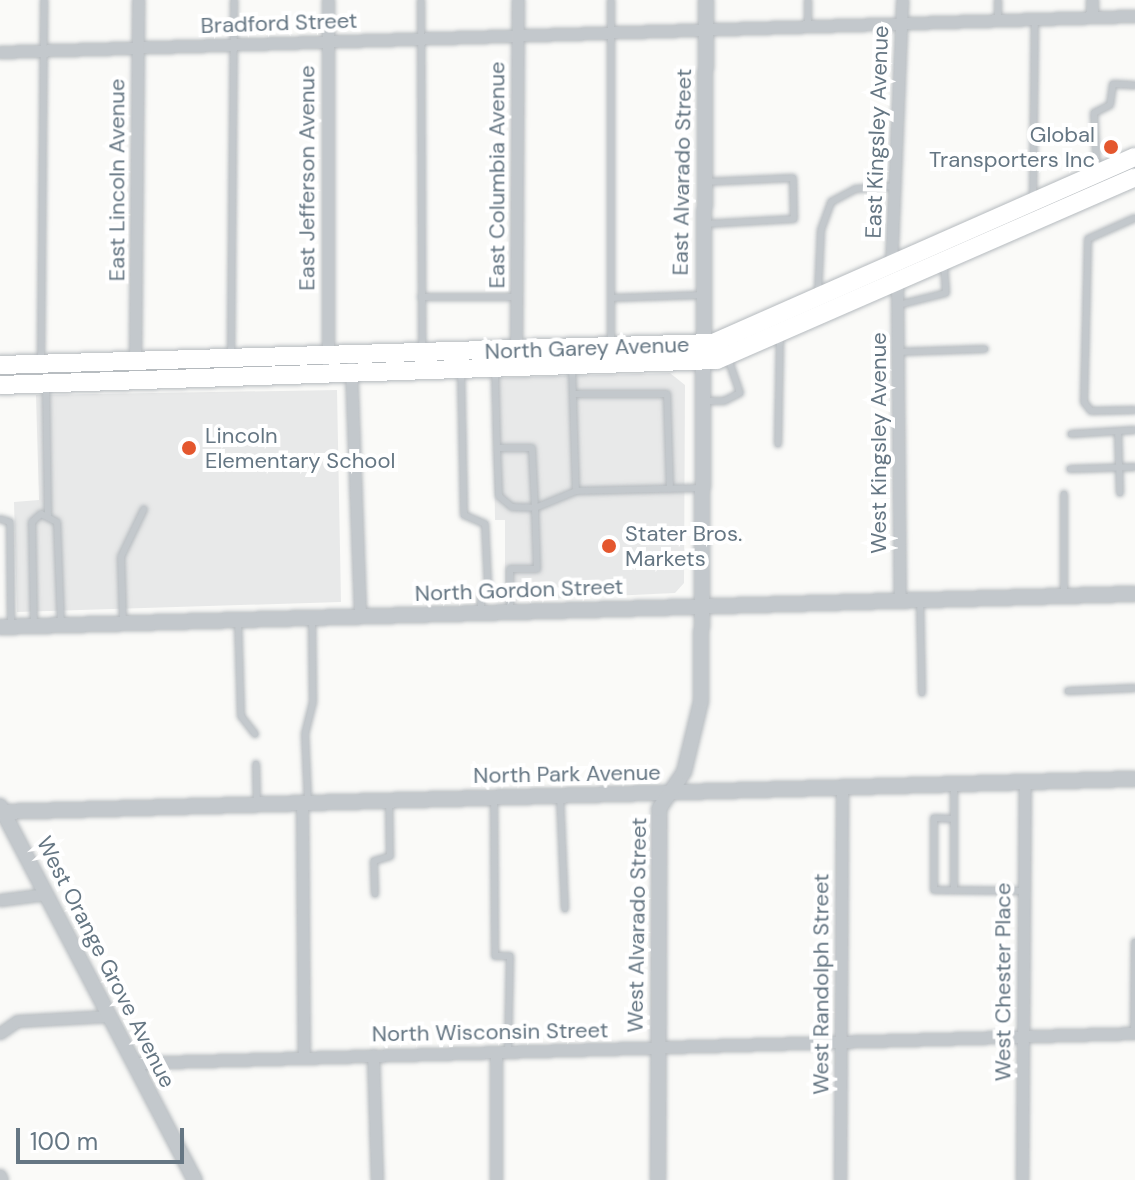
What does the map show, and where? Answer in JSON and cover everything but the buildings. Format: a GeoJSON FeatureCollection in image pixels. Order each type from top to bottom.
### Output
{"type":"FeatureCollection","features":[{"type":"Feature","properties":{"kind":"main road","name":"North Garey Avenue"},"geometry":{"type":"LineString","coordinates":[[0,385],[572,367],[703,353],[891,265],[1135,157]]}},
{"type":"Feature","properties":{"kind":"main road","name":"North Garey Avenue"},"geometry":{"type":"LineString","coordinates":[[0,365],[611,347],[727,356],[897,285],[1135,177]]}},
{"type":"Feature","properties":{"kind":"street","name":"East Lincoln Avenue"},"geometry":{"type":"LineString","coordinates":[[135,361],[138,0]]}},
{"type":"Feature","properties":{"kind":"street","name":"East Jefferson Avenue"},"geometry":{"type":"LineString","coordinates":[[328,0],[328,375]]}},
{"type":"Feature","properties":{"kind":"street","name":"East Columbia Avenue"},"geometry":{"type":"LineString","coordinates":[[516,349],[518,0]]}},
{"type":"Feature","properties":{"kind":"street","name":"East Alvarado Street"},"geometry":{"type":"LineString","coordinates":[[703,353],[706,0]]}},
{"type":"Feature","properties":{"kind":"street","name":"East Kingsley Avenue"},"geometry":{"type":"LineString","coordinates":[[891,265],[898,186],[897,43],[902,25],[902,0]]}},
{"type":"Feature","properties":{"kind":"street"},"geometry":{"type":"LineString","coordinates":[[1092,0],[1092,17]]}},
{"type":"Feature","properties":{"kind":"street","name":"Bradford Street"},"geometry":{"type":"LineString","coordinates":[[0,52],[1135,16]]}},
{"type":"Feature","properties":{"kind":"street"},"geometry":{"type":"LineString","coordinates":[[840,310],[851,293],[886,276],[891,265]]}},
{"type":"Feature","properties":{"kind":"street","name":"West Kingsley Avenue"},"geometry":{"type":"LineString","coordinates":[[897,285],[900,601]]}},
{"type":"Feature","properties":{"kind":"street","name":"West Alvarado Street"},"geometry":{"type":"LineString","coordinates":[[658,1180],[659,809],[684,772],[701,701],[703,353]]}},
{"type":"Feature","properties":{"kind":"street"},"geometry":{"type":"LineString","coordinates":[[351,354],[360,616]]}},
{"type":"Feature","properties":{"kind":"street","name":"North Gordon Street"},"geometry":{"type":"LineString","coordinates":[[6,626],[1135,594]]}},
{"type":"Feature","properties":{"kind":"street","name":"North Park Avenue"},"geometry":{"type":"LineString","coordinates":[[1,810],[1135,779]]}},
{"type":"Feature","properties":{"kind":"street","name":"West Chester Place"},"geometry":{"type":"LineString","coordinates":[[1022,1180],[1025,784]]}},
{"type":"Feature","properties":{"kind":"street","name":"West Randolph Street"},"geometry":{"type":"LineString","coordinates":[[840,1180],[842,789]]}},
{"type":"Feature","properties":{"kind":"street"},"geometry":{"type":"LineString","coordinates":[[304,1057],[305,802]]}},
{"type":"Feature","properties":{"kind":"street","name":"West Orange Grove Avenue"},"geometry":{"type":"LineString","coordinates":[[1,810],[195,1180]]}},
{"type":"Feature","properties":{"kind":"street"},"geometry":{"type":"LineString","coordinates":[[0,900],[46,894]]}},
{"type":"Feature","properties":{"kind":"street"},"geometry":{"type":"LineString","coordinates":[[0,1033],[17,1021],[108,1016]]}},
{"type":"Feature","properties":{"kind":"street","name":"North Wisconsin Street"},"geometry":{"type":"LineString","coordinates":[[133,1063],[1135,1033]]}},
{"type":"Feature","properties":{"kind":"street"},"geometry":{"type":"LineString","coordinates":[[496,1180],[502,1054]]}},
{"type":"Feature","properties":{"kind":"street"},"geometry":{"type":"LineString","coordinates":[[373,1055],[377,1180]]}},
{"type":"Feature","properties":{"kind":"lane"},"geometry":{"type":"LineString","coordinates":[[41,364],[44,0]]}},
{"type":"Feature","properties":{"kind":"lane"},"geometry":{"type":"LineString","coordinates":[[231,358],[234,0]]}},
{"type":"Feature","properties":{"kind":"lane"},"geometry":{"type":"LineString","coordinates":[[421,0],[422,352]]}},
{"type":"Feature","properties":{"kind":"lane"},"geometry":{"type":"LineString","coordinates":[[611,0],[611,347]]}},
{"type":"Feature","properties":{"kind":"lane"},"geometry":{"type":"LineString","coordinates":[[808,0],[808,27]]}},
{"type":"Feature","properties":{"kind":"lane"},"geometry":{"type":"LineString","coordinates":[[998,0],[998,21]]}},
{"type":"Feature","properties":{"kind":"lane"},"geometry":{"type":"LineString","coordinates":[[1033,203],[1035,19]]}},
{"type":"Feature","properties":{"kind":"lane"},"geometry":{"type":"LineString","coordinates":[[1098,174],[1094,113],[1110,105],[1113,84],[1135,85]]}},
{"type":"Feature","properties":{"kind":"lane"},"geometry":{"type":"LineString","coordinates":[[703,224],[794,219],[793,178],[704,182]]}},
{"type":"Feature","properties":{"kind":"lane"},"geometry":{"type":"LineString","coordinates":[[817,299],[821,230],[831,202],[855,189],[898,186]]}},
{"type":"Feature","properties":{"kind":"lane"},"geometry":{"type":"LineString","coordinates":[[1135,218],[1088,239],[1084,402],[1091,411],[1135,410]]}},
{"type":"Feature","properties":{"kind":"lane"},"geometry":{"type":"LineString","coordinates":[[898,305],[946,293],[944,263]]}},
{"type":"Feature","properties":{"kind":"lane"},"geometry":{"type":"LineString","coordinates":[[611,298],[703,295]]}},
{"type":"Feature","properties":{"kind":"lane"},"geometry":{"type":"LineString","coordinates":[[421,297],[516,297]]}},
{"type":"Feature","properties":{"kind":"lane"},"geometry":{"type":"LineString","coordinates":[[778,444],[780,336]]}},
{"type":"Feature","properties":{"kind":"lane"},"geometry":{"type":"LineString","coordinates":[[898,352],[985,349]]}},
{"type":"Feature","properties":{"kind":"lane"},"geometry":{"type":"LineString","coordinates":[[702,401],[724,401],[740,393],[727,356]]}},
{"type":"Feature","properties":{"kind":"lane"},"geometry":{"type":"LineString","coordinates":[[572,367],[576,491]]}},
{"type":"Feature","properties":{"kind":"lane"},"geometry":{"type":"LineString","coordinates":[[495,369],[499,496],[512,507],[535,508],[576,491],[701,488]]}},
{"type":"Feature","properties":{"kind":"lane"},"geometry":{"type":"LineString","coordinates":[[461,370],[464,515],[485,524],[488,585],[481,596],[481,612]]}},
{"type":"Feature","properties":{"kind":"lane"},"geometry":{"type":"LineString","coordinates":[[46,384],[48,515]]}},
{"type":"Feature","properties":{"kind":"lane"},"geometry":{"type":"LineString","coordinates":[[573,394],[667,394],[670,489]]}},
{"type":"Feature","properties":{"kind":"lane"},"geometry":{"type":"LineString","coordinates":[[1071,434],[1135,430]]}},
{"type":"Feature","properties":{"kind":"lane"},"geometry":{"type":"LineString","coordinates":[[1118,431],[1120,493]]}},
{"type":"Feature","properties":{"kind":"lane"},"geometry":{"type":"LineString","coordinates":[[497,448],[532,448],[537,569],[510,569],[510,612]]}},
{"type":"Feature","properties":{"kind":"lane"},"geometry":{"type":"LineString","coordinates":[[1070,469],[1135,467]]}},
{"type":"Feature","properties":{"kind":"lane"},"geometry":{"type":"LineString","coordinates":[[1064,494],[1064,596]]}},
{"type":"Feature","properties":{"kind":"lane"},"geometry":{"type":"LineString","coordinates":[[123,623],[121,557],[144,509]]}},
{"type":"Feature","properties":{"kind":"lane"},"geometry":{"type":"LineString","coordinates":[[48,515],[57,522],[61,625]]}},
{"type":"Feature","properties":{"kind":"lane"},"geometry":{"type":"LineString","coordinates":[[34,626],[32,522],[48,515]]}},
{"type":"Feature","properties":{"kind":"lane"},"geometry":{"type":"LineString","coordinates":[[0,519],[10,522],[6,626]]}},
{"type":"Feature","properties":{"kind":"lane"},"geometry":{"type":"LineString","coordinates":[[920,600],[922,693]]}},
{"type":"Feature","properties":{"kind":"lane"},"geometry":{"type":"LineString","coordinates":[[305,802],[305,734],[313,702],[312,617]]}},
{"type":"Feature","properties":{"kind":"lane"},"geometry":{"type":"LineString","coordinates":[[238,620],[241,716],[255,734]]}},
{"type":"Feature","properties":{"kind":"lane"},"geometry":{"type":"LineString","coordinates":[[1068,691],[1135,688]]}},
{"type":"Feature","properties":{"kind":"lane"},"geometry":{"type":"LineString","coordinates":[[256,764],[257,804]]}},
{"type":"Feature","properties":{"kind":"lane"},"geometry":{"type":"LineString","coordinates":[[954,786],[954,890]]}},
{"type":"Feature","properties":{"kind":"lane"},"geometry":{"type":"LineString","coordinates":[[560,796],[565,909]]}},
{"type":"Feature","properties":{"kind":"lane"},"geometry":{"type":"LineString","coordinates":[[494,798],[495,956],[510,956],[502,1054]]}},
{"type":"Feature","properties":{"kind":"lane"},"geometry":{"type":"LineString","coordinates":[[375,894],[374,861],[390,856],[389,800]]}},
{"type":"Feature","properties":{"kind":"lane"},"geometry":{"type":"LineString","coordinates":[[954,819],[934,818],[934,890],[1023,891]]}},
{"type":"Feature","properties":{"kind":"lane"},"geometry":{"type":"LineString","coordinates":[[1135,942],[1135,1033]]}},
{"type":"Feature","properties":{"kind":"shaded area"},"geometry":{"type":"Polygon","coordinates":[[[670,373],[685,385],[684,583],[675,593],[505,601],[505,520],[495,520],[493,378],[670,373]]]}},
{"type":"Feature","properties":{"kind":"shaded area","name":"Lincoln Elementary School"},"geometry":{"type":"Polygon","coordinates":[[[337,390],[341,602],[17,612],[14,502],[39,500],[36,395],[337,390]]]}},
{"type":"Feature","properties":{"kind":"place","name":"Global Transporters Inc"},"geometry":{"type":"Point","coordinates":[1111,147]}},
{"type":"Feature","properties":{"kind":"place","name":"Lincoln Elementary School"},"geometry":{"type":"Point","coordinates":[189,448]}},
{"type":"Feature","properties":{"kind":"place","name":"Stater Bros. Markets"},"geometry":{"type":"Point","coordinates":[609,546]}}]}
